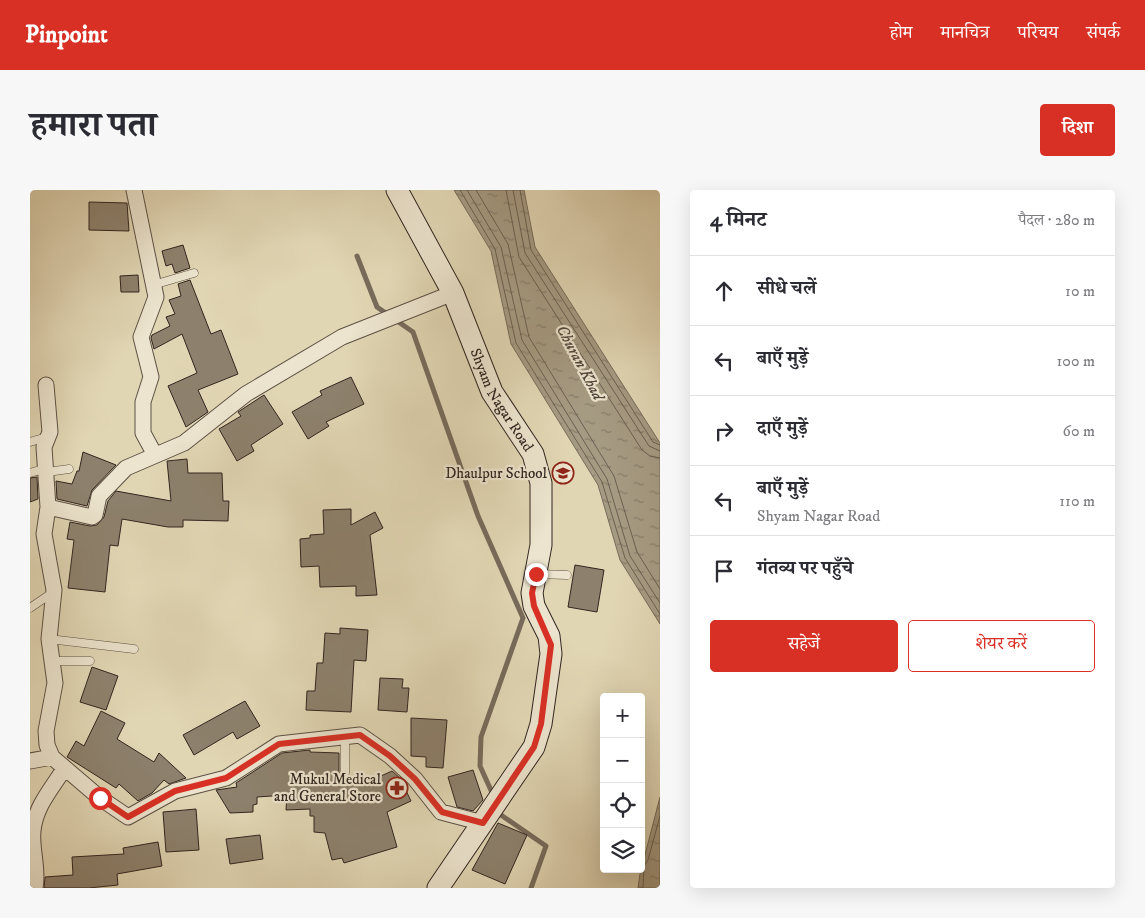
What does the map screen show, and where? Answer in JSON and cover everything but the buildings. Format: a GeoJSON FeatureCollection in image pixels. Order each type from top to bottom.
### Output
{"type":"FeatureCollection","features":[{"type":"Feature","properties":{"kind":"street"},"geometry":{"type":"LineString","coordinates":[[134,190],[156,297],[141,337],[151,377],[143,402],[143,433],[155,455]]}},
{"type":"Feature","properties":{"kind":"street","name":"Shyam Nagar Road"},"geometry":{"type":"LineString","coordinates":[[397,190],[453,293],[492,392],[533,454],[542,496],[541,545],[532,593],[534,606],[551,645],[541,724],[534,747],[438,888]]}},
{"type":"Feature","properties":{"kind":"street"},"geometry":{"type":"LineString","coordinates":[[48,507],[92,518],[95,515],[99,496],[126,468],[184,443],[246,394],[342,337],[453,293]]}},
{"type":"Feature","properties":{"kind":"street"},"geometry":{"type":"LineString","coordinates":[[46,385],[50,409],[49,437],[44,447],[48,507],[44,534],[55,595],[50,639],[55,683],[46,732],[47,745],[52,757],[64,769],[128,817],[175,791],[226,778],[279,744],[360,735],[390,756],[415,779],[442,812],[483,823]]}},
{"type":"Feature","properties":{"kind":"street"},"geometry":{"type":"LineString","coordinates":[[30,761],[52,757]]}},
{"type":"Feature","properties":{"kind":"street"},"geometry":{"type":"LineString","coordinates":[[35,888],[38,876],[32,823],[40,805],[64,769]]}},
{"type":"Feature","properties":{"kind":"lane"},"geometry":{"type":"LineString","coordinates":[[153,285],[194,273]]}},
{"type":"Feature","properties":{"kind":"lane"},"geometry":{"type":"LineString","coordinates":[[30,442],[49,437]]}},
{"type":"Feature","properties":{"kind":"lane"},"geometry":{"type":"LineString","coordinates":[[30,473],[69,469]]}},
{"type":"Feature","properties":{"kind":"lane"},"geometry":{"type":"LineString","coordinates":[[536,574],[566,575]]}},
{"type":"Feature","properties":{"kind":"lane"},"geometry":{"type":"LineString","coordinates":[[30,608],[49,595],[55,595]]}},
{"type":"Feature","properties":{"kind":"lane"},"geometry":{"type":"LineString","coordinates":[[50,639],[134,649]]}},
{"type":"Feature","properties":{"kind":"lane"},"geometry":{"type":"LineString","coordinates":[[52,661],[90,661]]}},
{"type":"Feature","properties":{"kind":"lane"},"geometry":{"type":"LineString","coordinates":[[345,737],[345,773]]}},
{"type":"Feature","properties":{"kind":"water","name":"Churan Khad"},"geometry":{"type":"Polygon","coordinates":[[[454,190],[524,190],[535,247],[660,443],[660,624],[620,560],[598,485],[511,344],[491,251],[454,190]]]}},
{"type":"Feature","properties":{"kind":"water"},"geometry":{"type":"Polygon","coordinates":[[[660,797],[660,888],[638,888],[640,873],[645,873],[645,855],[660,797]]]}},
{"type":"Feature","properties":{"kind":"waterway"},"geometry":{"type":"LineString","coordinates":[[357,256],[377,307],[413,332],[478,516],[523,618],[481,737],[480,766],[494,797]]}},
{"type":"Feature","properties":{"kind":"waterway"},"geometry":{"type":"LineString","coordinates":[[499,810],[501,815],[546,846],[531,888]]}},
{"type":"Feature","properties":{"kind":"place","name":"Dhaulpur School"},"geometry":{"type":"Point","coordinates":[563,473]}},
{"type":"Feature","properties":{"kind":"place","name":"Mukul Medical and General Store"},"geometry":{"type":"Point","coordinates":[397,788]}},
{"type":"Feature","properties":{"kind":"route"},"geometry":{"type":"LineString","coordinates":[[100,798],[128,817],[175,791],[226,778],[279,744],[360,735],[390,756],[415,779],[442,812],[483,823],[534,747],[541,724],[551,645],[549,636],[534,606],[532,593],[536,574]]}}]}
